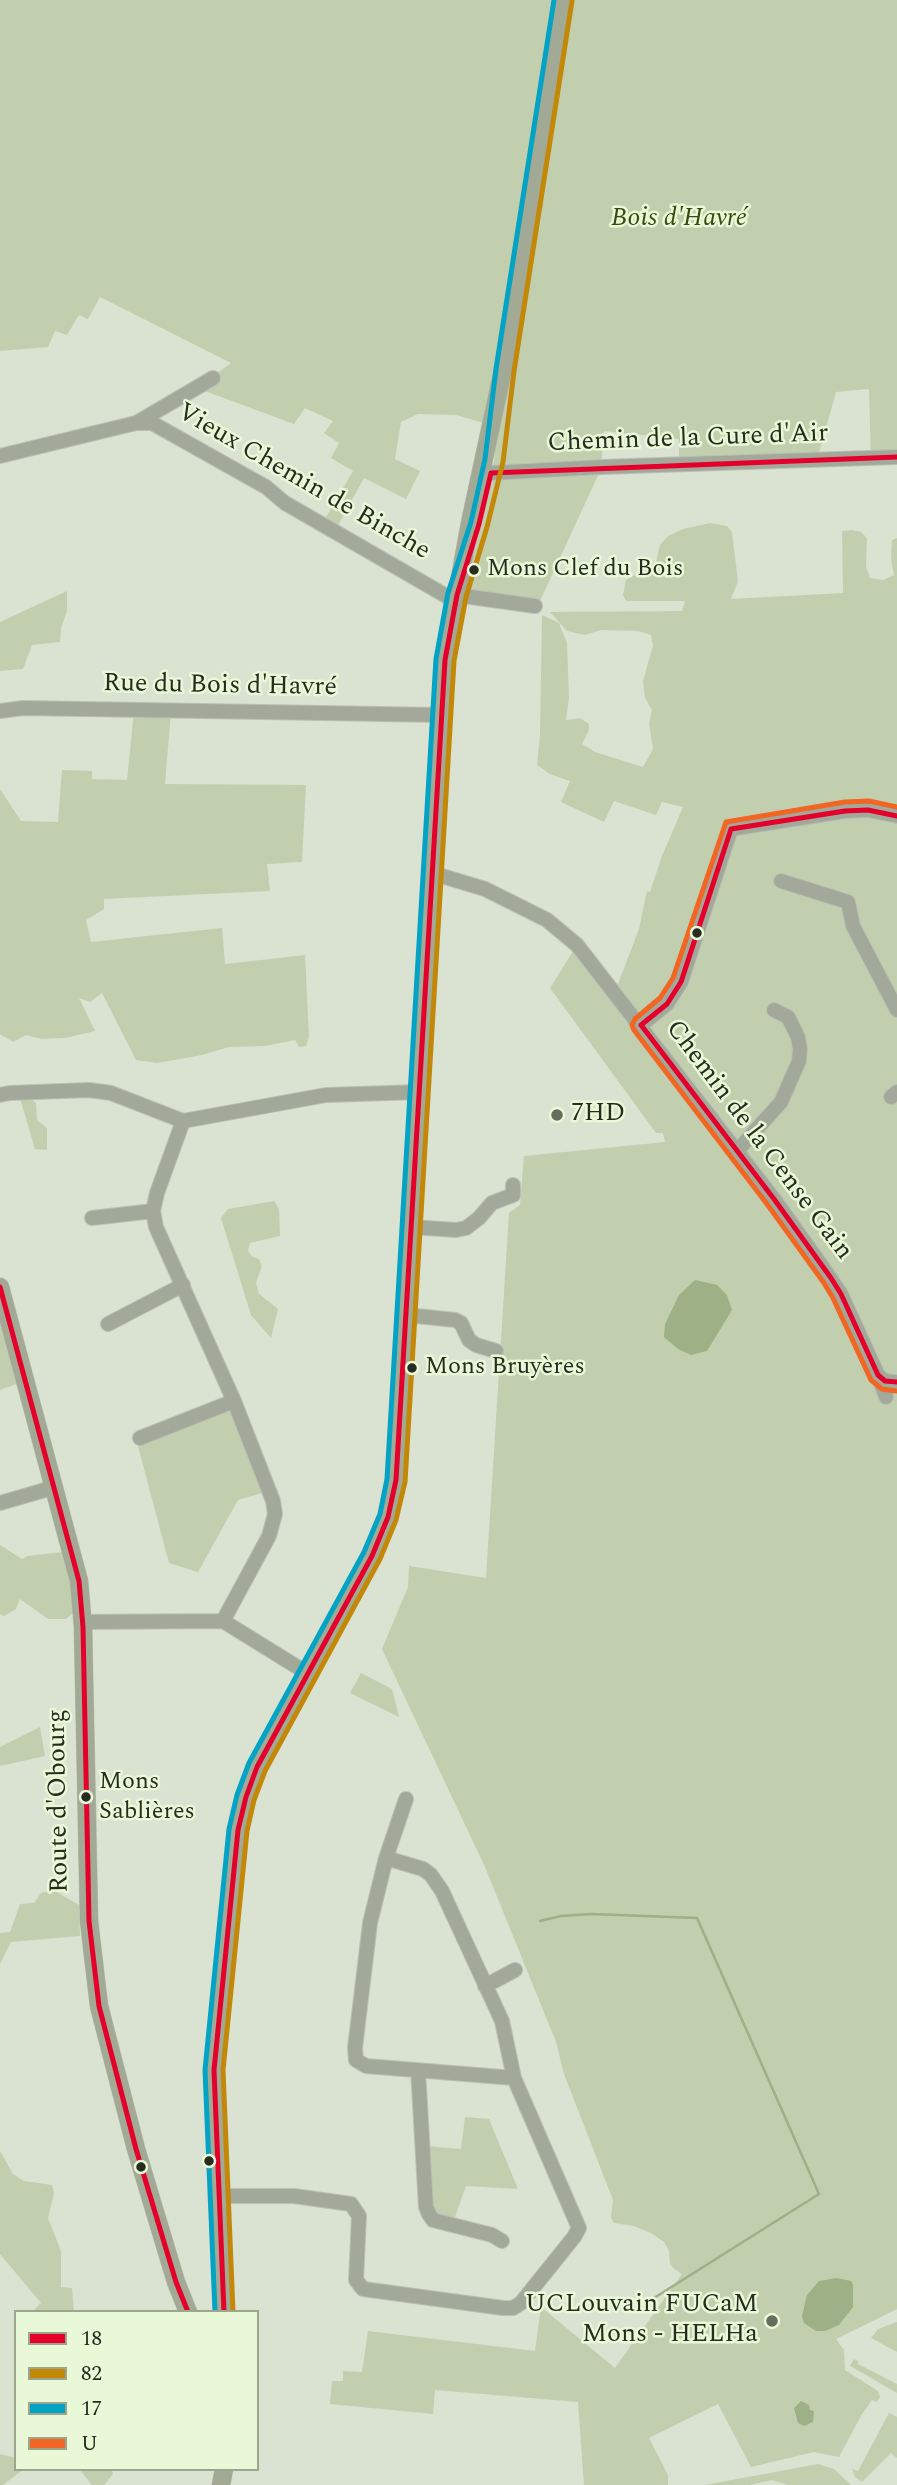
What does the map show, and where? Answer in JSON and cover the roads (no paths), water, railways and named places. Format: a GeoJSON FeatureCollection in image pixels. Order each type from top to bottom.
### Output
{"type":"FeatureCollection","features":[{"type":"Feature","properties":{"kind":"main road"},"geometry":{"type":"LineString","coordinates":[[224,2310],[214,2070],[238,1830],[257,1767],[369,1563],[391,1504],[400,1448],[445,660],[456,598],[498,427],[563,0]]}},
{"type":"Feature","properties":{"kind":"main road"},"geometry":{"type":"LineString","coordinates":[[486,472],[512,328]]}},
{"type":"Feature","properties":{"kind":"main road","name":"Route d'Obourg"},"geometry":{"type":"LineString","coordinates":[[0,1287],[77,1569],[82,1622],[89,1922],[95,1981],[106,2039],[126,2114],[176,2282],[187,2310]]}},
{"type":"Feature","properties":{"kind":"street"},"geometry":{"type":"LineString","coordinates":[[136,423],[213,378]]}},
{"type":"Feature","properties":{"kind":"street","name":"Vieux Chemin de Binche"},"geometry":{"type":"LineString","coordinates":[[0,456],[136,423],[152,423],[267,487],[285,503],[456,598]]}},
{"type":"Feature","properties":{"kind":"street","name":"Chemin de la Cure d'Air"},"geometry":{"type":"LineString","coordinates":[[486,472],[897,457]]}},
{"type":"Feature","properties":{"kind":"street"},"geometry":{"type":"LineString","coordinates":[[456,598],[535,606]]}},
{"type":"Feature","properties":{"kind":"street","name":"Rue du Bois d'Havré"},"geometry":{"type":"LineString","coordinates":[[0,711],[23,708],[440,715]]}},
{"type":"Feature","properties":{"kind":"street"},"geometry":{"type":"LineString","coordinates":[[641,1025],[667,1004],[681,982],[731,828],[845,811],[868,810],[897,816]]}},
{"type":"Feature","properties":{"kind":"street","name":"Chemin de la Cense Gain"},"geometry":{"type":"LineString","coordinates":[[431,875],[485,889],[547,920],[577,945],[641,1025],[831,1278],[841,1294],[886,1397]]}},
{"type":"Feature","properties":{"kind":"street"},"geometry":{"type":"LineString","coordinates":[[781,881],[848,902],[853,926],[897,1010]]}},
{"type":"Feature","properties":{"kind":"street"},"geometry":{"type":"LineString","coordinates":[[737,1151],[781,1102],[799,1060],[798,1037],[788,1017],[774,1010]]}},
{"type":"Feature","properties":{"kind":"street"},"geometry":{"type":"LineString","coordinates":[[0,1095],[89,1090],[111,1093],[183,1121],[326,1095],[420,1092]]}},
{"type":"Feature","properties":{"kind":"street"},"geometry":{"type":"LineString","coordinates":[[183,1121],[157,1193],[153,1211],[156,1227],[234,1401],[273,1502],[275,1514],[269,1536],[223,1621]]}},
{"type":"Feature","properties":{"kind":"street"},"geometry":{"type":"LineString","coordinates":[[412,1227],[456,1230],[466,1228],[492,1203],[513,1195],[513,1185]]}},
{"type":"Feature","properties":{"kind":"street"},"geometry":{"type":"LineString","coordinates":[[92,1218],[153,1211]]}},
{"type":"Feature","properties":{"kind":"street"},"geometry":{"type":"LineString","coordinates":[[108,1324],[183,1285]]}},
{"type":"Feature","properties":{"kind":"street"},"geometry":{"type":"LineString","coordinates":[[407,1315],[455,1320],[461,1323],[469,1340],[496,1351]]}},
{"type":"Feature","properties":{"kind":"street"},"geometry":{"type":"LineString","coordinates":[[878,1375],[885,1381],[897,1382]]}},
{"type":"Feature","properties":{"kind":"street"},"geometry":{"type":"LineString","coordinates":[[140,1438],[234,1401]]}},
{"type":"Feature","properties":{"kind":"street"},"geometry":{"type":"LineString","coordinates":[[0,1503],[55,1488]]}},
{"type":"Feature","properties":{"kind":"street"},"geometry":{"type":"LineString","coordinates":[[82,1622],[223,1621],[307,1674]]}},
{"type":"Feature","properties":{"kind":"street"},"geometry":{"type":"LineString","coordinates":[[406,1799],[386,1858],[370,1923],[355,2049],[356,2060],[366,2066],[514,2078]]}},
{"type":"Feature","properties":{"kind":"street"},"geometry":{"type":"LineString","coordinates":[[220,2196],[294,2196],[351,2204],[359,2216],[356,2280],[363,2289],[503,2308],[513,2308],[521,2303],[579,2228],[514,2078],[502,2021],[436,1881],[423,1869],[386,1858]]}},
{"type":"Feature","properties":{"kind":"street"},"geometry":{"type":"LineString","coordinates":[[485,1986],[515,1970]]}},
{"type":"Feature","properties":{"kind":"street"},"geometry":{"type":"LineString","coordinates":[[418,2070],[426,2207],[429,2214],[433,2220],[492,2235],[502,2241]]}},
{"type":"Feature","properties":{"kind":"waterway"},"geometry":{"type":"LineString","coordinates":[[540,1921],[561,1916],[592,1914],[697,1918],[819,2194],[654,2298]]}},
{"type":"Feature","properties":{"kind":"place","name":"Mons Clef du Bois"},"geometry":{"type":"Point","coordinates":[474,570]}},
{"type":"Feature","properties":{"kind":"place","name":"7HD"},"geometry":{"type":"Point","coordinates":[557,1115]}},
{"type":"Feature","properties":{"kind":"place","name":"Mons Bruyères"},"geometry":{"type":"Point","coordinates":[412,1368]}},
{"type":"Feature","properties":{"kind":"place","name":"Mons Sablières"},"geometry":{"type":"Point","coordinates":[86,1797]}},
{"type":"Feature","properties":{"kind":"place","name":"UCLouvain FUCaM Mons - HELHa"},"geometry":{"type":"Point","coordinates":[772,2321]}},
{"type":"Feature","properties":{"kind":"park label","name":"Bois d'Havré"},"geometry":{"type":"Point","coordinates":[679,220]}}]}
